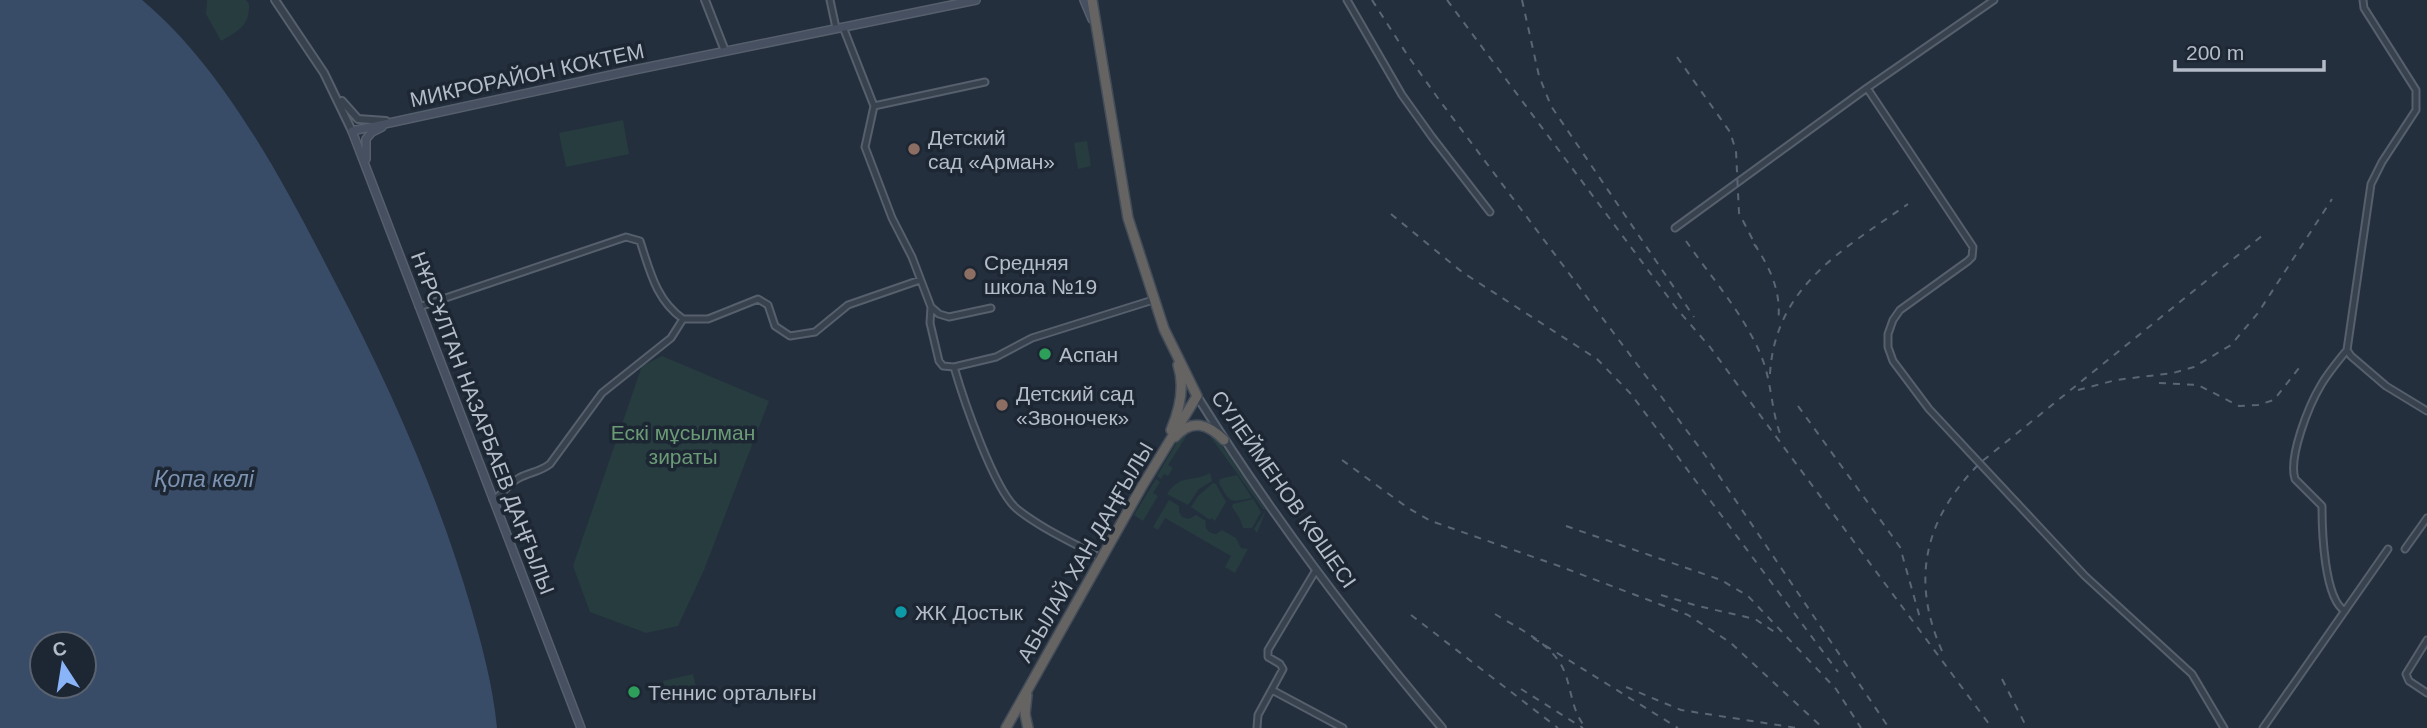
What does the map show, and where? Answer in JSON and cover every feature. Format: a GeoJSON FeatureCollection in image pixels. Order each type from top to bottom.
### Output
{"type":"FeatureCollection","features":[{"type":"Feature","properties":{"kind":"highway","name":"СҮЛЕЙМЕНОВ КӨШЕСІ"},"geometry":{"type":"LineString","coordinates":[[1092,0],[1128,218],[1153,300],[1197,396]]}},
{"type":"Feature","properties":{"kind":"highway"},"geometry":{"type":"LineString","coordinates":[[1161,454],[1176,417],[1181,383],[1180,370],[1169,339]]}},
{"type":"Feature","properties":{"kind":"highway","name":"АБЫЛАЙ ХАН ДАҢҒЫЛЫ"},"geometry":{"type":"LineString","coordinates":[[1006,728],[1101,558],[1197,396]]}},
{"type":"Feature","properties":{"kind":"highway"},"geometry":{"type":"LineString","coordinates":[[1161,454],[1179,433],[1194,425],[1208,427],[1224,440]]}},
{"type":"Feature","properties":{"kind":"highway"},"geometry":{"type":"LineString","coordinates":[[1028,728],[1025,719],[1026,703],[1034,678]]}},
{"type":"Feature","properties":{"kind":"main road","name":"МИКРОРАЙОН КОКТЕМ"},"geometry":{"type":"LineString","coordinates":[[352,131],[976,0]]}},
{"type":"Feature","properties":{"kind":"main road"},"geometry":{"type":"LineString","coordinates":[[1084,0],[1097,31]]}},
{"type":"Feature","properties":{"kind":"main road","name":"МИКРОРАЙОН КОКТЕМ"},"geometry":{"type":"LineString","coordinates":[[368,173],[364,150],[366,139],[372,132],[398,121]]}},
{"type":"Feature","properties":{"kind":"main road","name":"НҰРСҰЛТАН НАЗАРБАЕВ ДАҢҒЫЛЫ"},"geometry":{"type":"LineString","coordinates":[[352,131],[581,728]]}},
{"type":"Feature","properties":{"kind":"street"},"geometry":{"type":"LineString","coordinates":[[275,0],[331,86],[352,131]]}},
{"type":"Feature","properties":{"kind":"street"},"geometry":{"type":"LineString","coordinates":[[705,0],[725,51]]}},
{"type":"Feature","properties":{"kind":"street"},"geometry":{"type":"LineString","coordinates":[[830,0],[874,106],[865,147],[892,218],[931,307],[930,323],[939,362],[943,366],[954,367],[996,357],[1032,338],[1153,300]]}},
{"type":"Feature","properties":{"kind":"street"},"geometry":{"type":"LineString","coordinates":[[1347,0],[1402,95],[1490,212]]}},
{"type":"Feature","properties":{"kind":"street"},"geometry":{"type":"LineString","coordinates":[[1675,228],[1867,88],[1994,0]]}},
{"type":"Feature","properties":{"kind":"street"},"geometry":{"type":"LineString","coordinates":[[2344,611],[2336,605],[2323,552],[2322,506],[2295,479],[2295,457],[2304,422],[2320,386],[2347,350],[2371,184],[2416,110],[2417,100],[2416,90],[2364,8],[2363,0]]}},
{"type":"Feature","properties":{"kind":"street"},"geometry":{"type":"LineString","coordinates":[[874,106],[985,82]]}},
{"type":"Feature","properties":{"kind":"street","name":"МИКРОРАЙОН КОКТЕМ"},"geometry":{"type":"LineString","coordinates":[[331,86],[358,119],[398,121]]}},
{"type":"Feature","properties":{"kind":"street"},"geometry":{"type":"LineString","coordinates":[[1867,88],[1973,247],[1972,257],[1968,261],[1909,303],[1893,320],[1888,334],[1888,347],[1893,362],[1929,409],[2085,576],[2192,674],[2224,728]]}},
{"type":"Feature","properties":{"kind":"street"},"geometry":{"type":"LineString","coordinates":[[419,307],[625,237],[640,241],[658,293],[682,319],[708,320],[758,299],[768,305],[775,326],[790,336],[821,328],[848,305],[920,280]]}},
{"type":"Feature","properties":{"kind":"street"},"geometry":{"type":"LineString","coordinates":[[931,307],[939,314],[949,317],[991,308]]}},
{"type":"Feature","properties":{"kind":"street"},"geometry":{"type":"LineString","coordinates":[[493,500],[518,478],[542,471],[550,464],[602,393],[671,338],[682,319]]}},
{"type":"Feature","properties":{"kind":"street"},"geometry":{"type":"LineString","coordinates":[[2347,350],[2386,386],[2427,411]]}},
{"type":"Feature","properties":{"kind":"street"},"geometry":{"type":"LineString","coordinates":[[954,367],[994,476],[1009,500],[1016,508],[1101,558]]}},
{"type":"Feature","properties":{"kind":"street","name":"СҮЛЕЙМЕНОВ КӨШЕСІ"},"geometry":{"type":"LineString","coordinates":[[1197,396],[1224,440],[1317,570],[1374,647],[1442,728]]}},
{"type":"Feature","properties":{"kind":"street"},"geometry":{"type":"LineString","coordinates":[[2405,549],[2427,518]]}},
{"type":"Feature","properties":{"kind":"street"},"geometry":{"type":"LineString","coordinates":[[2263,728],[2388,549]]}},
{"type":"Feature","properties":{"kind":"street"},"geometry":{"type":"LineString","coordinates":[[1257,728],[1258,715],[1283,667],[1268,657],[1268,650],[1317,570]]}},
{"type":"Feature","properties":{"kind":"street"},"geometry":{"type":"LineString","coordinates":[[2427,640],[2407,670],[2407,678],[2427,693]]}},
{"type":"Feature","properties":{"kind":"street"},"geometry":{"type":"LineString","coordinates":[[1272,690],[1343,728]]}},
{"type":"Feature","properties":{"kind":"green space"},"geometry":{"type":"Polygon","coordinates":[[[207,0],[246,0],[249,11],[245,23],[238,31],[221,41],[206,14],[207,0]]]}},
{"type":"Feature","properties":{"kind":"green space"},"geometry":{"type":"Polygon","coordinates":[[[623,120],[629,154],[566,167],[559,133],[623,120]]]}},
{"type":"Feature","properties":{"kind":"green space"},"geometry":{"type":"Polygon","coordinates":[[[1087,141],[1091,166],[1078,169],[1074,143],[1087,141]]]}},
{"type":"Feature","properties":{"kind":"green space","name":"Ескі мұсылман зираты"},"geometry":{"type":"Polygon","coordinates":[[[662,356],[769,401],[704,570],[678,626],[646,633],[590,612],[573,566],[642,366],[662,356]]]}},
{"type":"Feature","properties":{"kind":"green space"},"geometry":{"type":"Polygon","coordinates":[[[1194,426],[1214,434],[1266,510],[1207,432],[1189,432],[1168,465],[1173,468],[1168,476],[1164,474],[1161,479],[1157,476],[1183,432],[1194,426]]]}},
{"type":"Feature","properties":{"kind":"green space"},"geometry":{"type":"Polygon","coordinates":[[[1210,473],[1212,481],[1199,489],[1188,505],[1167,494],[1177,483],[1210,473]]]}},
{"type":"Feature","properties":{"kind":"green space"},"geometry":{"type":"Polygon","coordinates":[[[1237,475],[1252,498],[1235,501],[1226,495],[1219,483],[1220,479],[1237,475]]]}},
{"type":"Feature","properties":{"kind":"green space"},"geometry":{"type":"Polygon","coordinates":[[[1156,479],[1160,482],[1153,493],[1158,496],[1143,521],[1134,515],[1156,479]]]}},
{"type":"Feature","properties":{"kind":"green space"},"geometry":{"type":"Polygon","coordinates":[[[1213,483],[1226,502],[1215,521],[1191,507],[1198,496],[1213,483]]]}},
{"type":"Feature","properties":{"kind":"green space"},"geometry":{"type":"Polygon","coordinates":[[[1253,499],[1261,512],[1252,528],[1243,528],[1233,504],[1253,499]]]}},
{"type":"Feature","properties":{"kind":"green space"},"geometry":{"type":"Polygon","coordinates":[[[1169,500],[1179,506],[1182,517],[1189,519],[1196,515],[1206,521],[1209,531],[1216,534],[1222,530],[1236,538],[1241,548],[1248,549],[1235,573],[1225,567],[1231,556],[1165,518],[1158,530],[1153,527],[1169,500]]]}},
{"type":"Feature","properties":{"kind":"green space"},"geometry":{"type":"Polygon","coordinates":[[[1266,510],[1257,533],[1254,529],[1266,510]]]}},
{"type":"Feature","properties":{"kind":"green space"},"geometry":{"type":"Polygon","coordinates":[[[693,674],[696,687],[700,687],[702,695],[678,701],[676,694],[671,695],[673,703],[667,704],[663,681],[693,674]]]}},
{"type":"Feature","properties":{"kind":"water","name":"Қопа көлі"},"geometry":{"type":"Polygon","coordinates":[[[0,0],[142,0],[172,28],[227,94],[296,208],[374,360],[410,440],[457,562],[486,666],[497,728],[0,728],[0,0]]]}},
{"type":"Feature","properties":{"kind":"railway"},"geometry":{"type":"LineString","coordinates":[[1372,0],[1440,101],[1705,455],[1889,728]]}},
{"type":"Feature","properties":{"kind":"railway"},"geometry":{"type":"LineString","coordinates":[[1447,0],[1677,309],[1710,347],[1992,728]]}},
{"type":"Feature","properties":{"kind":"railway"},"geometry":{"type":"LineString","coordinates":[[1522,0],[1539,76],[1551,106],[1694,317]]}},
{"type":"Feature","properties":{"kind":"railway"},"geometry":{"type":"LineString","coordinates":[[1677,57],[1730,132],[1736,151],[1739,213],[1758,250]]}},
{"type":"Feature","properties":{"kind":"railway"},"geometry":{"type":"LineString","coordinates":[[2078,390],[2116,380],[2173,373],[2194,367],[2231,345],[2258,313],[2332,199]]}},
{"type":"Feature","properties":{"kind":"railway"},"geometry":{"type":"LineString","coordinates":[[1770,374],[1775,343],[1785,317],[1799,293],[1838,254],[1908,204]]}},
{"type":"Feature","properties":{"kind":"railway"},"geometry":{"type":"LineString","coordinates":[[1391,214],[1462,272],[1597,359],[1631,394],[1838,672]]}},
{"type":"Feature","properties":{"kind":"railway"},"geometry":{"type":"LineString","coordinates":[[1942,651],[1932,625],[1925,574],[1935,528],[1946,505],[1961,484],[1980,463],[2263,235]]}},
{"type":"Feature","properties":{"kind":"railway"},"geometry":{"type":"LineString","coordinates":[[1686,241],[1738,312],[1755,343],[1768,377],[1781,436]]}},
{"type":"Feature","properties":{"kind":"railway"},"geometry":{"type":"LineString","coordinates":[[1754,244],[1774,281],[1778,322]]}},
{"type":"Feature","properties":{"kind":"railway"},"geometry":{"type":"LineString","coordinates":[[2159,383],[2198,385],[2239,406],[2258,405],[2274,400],[2299,368]]}},
{"type":"Feature","properties":{"kind":"railway"},"geometry":{"type":"LineString","coordinates":[[1798,406],[1900,547],[1920,618]]}},
{"type":"Feature","properties":{"kind":"railway"},"geometry":{"type":"LineString","coordinates":[[1342,460],[1408,508],[1431,521],[1688,615],[1731,643],[1823,728]]}},
{"type":"Feature","properties":{"kind":"railway"},"geometry":{"type":"LineString","coordinates":[[1566,526],[1721,580],[1748,596],[1836,689],[1861,728]]}},
{"type":"Feature","properties":{"kind":"railway"},"geometry":{"type":"LineString","coordinates":[[1661,595],[1755,619],[1776,633]]}},
{"type":"Feature","properties":{"kind":"railway"},"geometry":{"type":"LineString","coordinates":[[1495,614],[1535,638],[1553,654],[1565,673],[1575,709],[1586,728]]}},
{"type":"Feature","properties":{"kind":"railway"},"geometry":{"type":"LineString","coordinates":[[1411,615],[1558,728]]}},
{"type":"Feature","properties":{"kind":"railway"},"geometry":{"type":"LineString","coordinates":[[1533,638],[1678,728]]}},
{"type":"Feature","properties":{"kind":"railway"},"geometry":{"type":"LineString","coordinates":[[2002,679],[2027,728]]}},
{"type":"Feature","properties":{"kind":"railway"},"geometry":{"type":"LineString","coordinates":[[1626,687],[1681,710],[1797,728]]}},
{"type":"Feature","properties":{"kind":"railway"},"geometry":{"type":"LineString","coordinates":[[1521,689],[1583,728]]}},
{"type":"Feature","properties":{"kind":"place","name":"Детский сад «Арман»"},"geometry":{"type":"Point","coordinates":[914,149]}},
{"type":"Feature","properties":{"kind":"place","name":"Средняя школа №19"},"geometry":{"type":"Point","coordinates":[970,274]}},
{"type":"Feature","properties":{"kind":"place","name":"Аспан"},"geometry":{"type":"Point","coordinates":[1045,354]}},
{"type":"Feature","properties":{"kind":"place","name":"Детский сад «Звоночек»"},"geometry":{"type":"Point","coordinates":[1002,405]}},
{"type":"Feature","properties":{"kind":"place","name":"ЖК Достык"},"geometry":{"type":"Point","coordinates":[901,612]}},
{"type":"Feature","properties":{"kind":"place","name":"Теннис орталығы"},"geometry":{"type":"Point","coordinates":[634,692]}}]}
